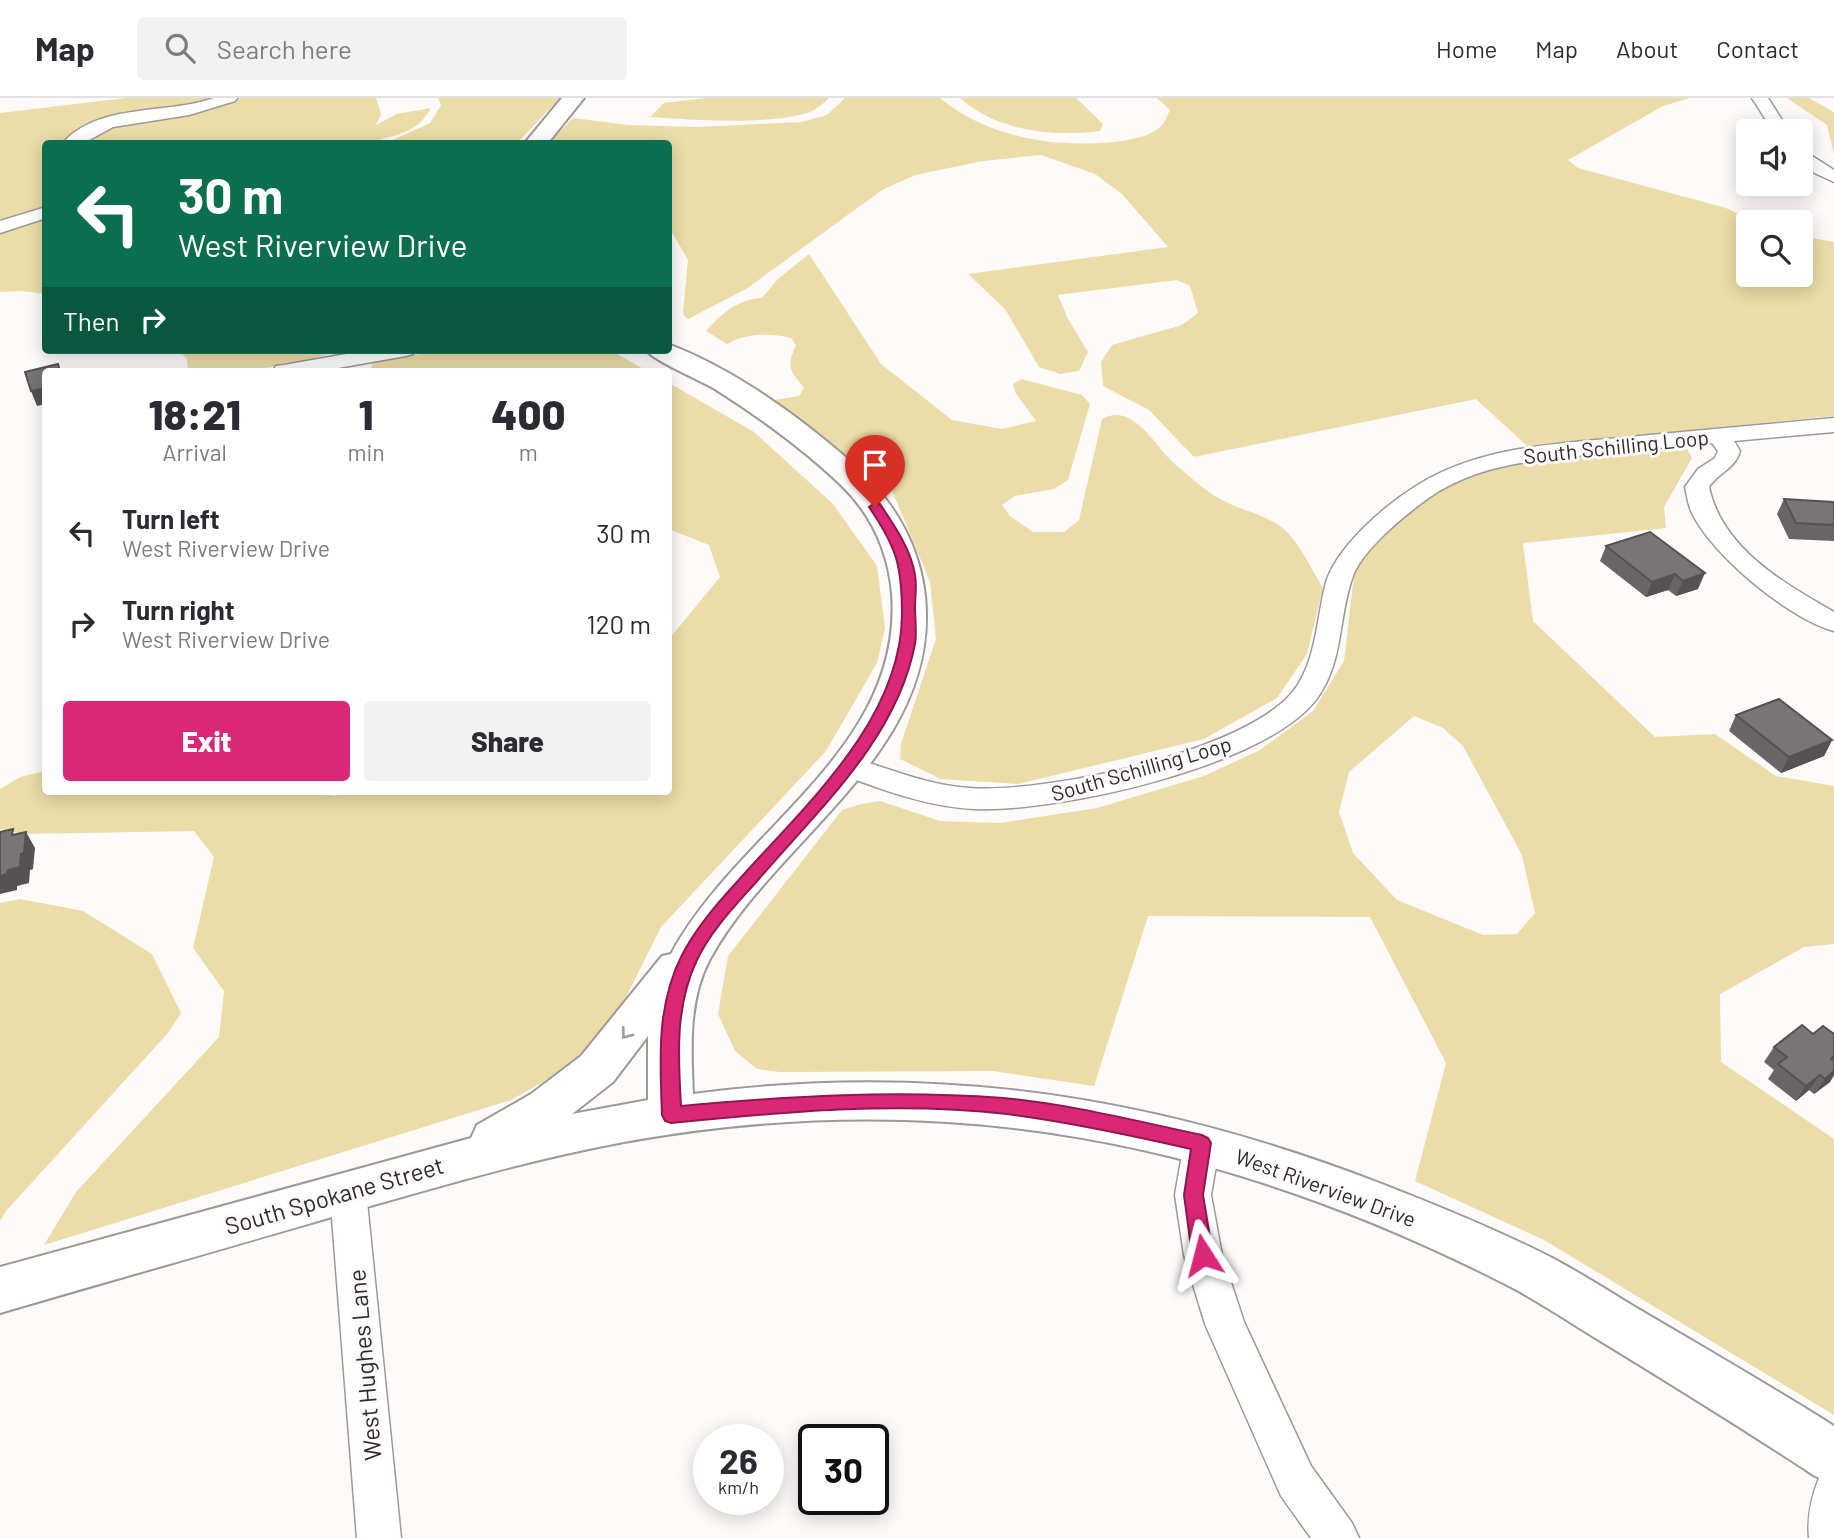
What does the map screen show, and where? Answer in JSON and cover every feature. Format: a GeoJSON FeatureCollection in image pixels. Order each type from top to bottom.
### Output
{"type":"FeatureCollection","features":[{"type":"Feature","properties":{"kind":"street"},"geometry":{"type":"LineString","coordinates":[[75,140],[84,132],[113,120],[197,110],[229,98]]}},
{"type":"Feature","properties":{"kind":"street"},"geometry":{"type":"LineString","coordinates":[[538,140],[573,98]]}},
{"type":"Feature","properties":{"kind":"street"},"geometry":{"type":"LineString","coordinates":[[1759,98],[1773,119]]}},
{"type":"Feature","properties":{"kind":"street"},"geometry":{"type":"LineString","coordinates":[[1813,165],[1834,177]]}},
{"type":"Feature","properties":{"kind":"street"},"geometry":{"type":"LineString","coordinates":[[0,227],[42,213]]}},
{"type":"Feature","properties":{"kind":"street"},"geometry":{"type":"LineString","coordinates":[[301,368],[383,354]]}},
{"type":"Feature","properties":{"kind":"street"},"geometry":{"type":"LineString","coordinates":[[458,1160],[547,1107],[597,1069],[712,922],[874,731],[895,687],[908,643],[909,575],[893,532],[864,491],[807,442],[727,386],[667,354]]}},
{"type":"Feature","properties":{"kind":"street","name":"South Schilling Loop"},"geometry":{"type":"LineString","coordinates":[[847,766],[920,791],[972,799],[1024,799],[1075,791],[1219,749],[1260,730],[1298,703],[1318,673],[1327,649],[1339,581],[1347,560],[1398,508],[1451,474],[1487,461],[1525,454],[1834,425]]}},
{"type":"Feature","properties":{"kind":"street"},"geometry":{"type":"LineString","coordinates":[[1719,436],[1729,451],[1726,461],[1706,474],[1697,487],[1703,512],[1725,543],[1758,574],[1796,601],[1834,623]]}},
{"type":"Feature","properties":{"kind":"street"},"geometry":{"type":"LineString","coordinates":[[671,1115],[669,1048],[678,984],[690,955],[712,922]]}},
{"type":"Feature","properties":{"kind":"street","name":"West Riverview Drive"},"geometry":{"type":"LineString","coordinates":[[671,1115],[798,1103],[894,1101],[1006,1106],[1105,1122],[1202,1143],[1312,1178],[1418,1218],[1531,1272],[1699,1371],[1834,1457]]}},
{"type":"Feature","properties":{"kind":"street","name":"South Spokane Street"},"geometry":{"type":"LineString","coordinates":[[0,1290],[458,1160],[604,1126],[671,1115]]}},
{"type":"Feature","properties":{"kind":"street"},"geometry":{"type":"LineString","coordinates":[[1202,1143],[1194,1195],[1203,1255],[1225,1324],[1296,1481],[1337,1538]]}},
{"type":"Feature","properties":{"kind":"street","name":"West Hughes Lane"},"geometry":{"type":"LineString","coordinates":[[348,1192],[379,1538]]}},
{"type":"Feature","properties":{"kind":"street"},"geometry":{"type":"LineString","coordinates":[[1831,1538],[1829,1518],[1834,1493]]}},
{"type":"Feature","properties":{"kind":"shaded area"},"geometry":{"type":"Polygon","coordinates":[[[126,98],[223,98],[139,114],[73,140],[42,140],[42,211],[0,225],[0,113],[126,98]]]}},
{"type":"Feature","properties":{"kind":"shaded area"},"geometry":{"type":"Polygon","coordinates":[[[234,98],[376,98],[381,114],[376,125],[397,114],[431,108],[412,128],[380,140],[83,140],[104,125],[234,98]]]}},
{"type":"Feature","properties":{"kind":"shaded area"},"geometry":{"type":"Polygon","coordinates":[[[438,98],[560,98],[520,140],[393,140],[430,123],[441,105],[438,98]]]}},
{"type":"Feature","properties":{"kind":"shaded area"},"geometry":{"type":"Polygon","coordinates":[[[706,98],[829,98],[810,112],[791,117],[730,121],[650,117],[664,103],[706,98]]]}},
{"type":"Feature","properties":{"kind":"shaded area"},"geometry":{"type":"Polygon","coordinates":[[[845,98],[940,98],[978,122],[1000,131],[1045,141],[1091,143],[1137,138],[1159,128],[1170,110],[1157,98],[1690,98],[1663,106],[1568,160],[1578,168],[1736,213],[1736,287],[1813,287],[1813,238],[1834,242],[1834,416],[1527,446],[1476,399],[1194,457],[1149,410],[1103,386],[1101,362],[1112,345],[1182,325],[1198,313],[1190,286],[1177,280],[1058,295],[1068,319],[1088,352],[1079,371],[1060,374],[1039,367],[1005,309],[968,274],[1168,247],[1122,194],[1095,174],[1041,155],[983,161],[915,175],[882,190],[746,289],[688,319],[683,314],[688,260],[672,232],[672,140],[551,140],[573,118],[629,125],[698,127],[802,122],[827,115],[845,98]]]}},
{"type":"Feature","properties":{"kind":"shaded area"},"geometry":{"type":"Polygon","coordinates":[[[960,98],[1076,98],[1103,124],[1100,131],[1082,133],[1026,129],[990,118],[960,98]]]}},
{"type":"Feature","properties":{"kind":"shaded area"},"geometry":{"type":"Polygon","coordinates":[[[1787,98],[1809,98],[1834,112],[1834,155],[1827,125],[1787,98]]]}},
{"type":"Feature","properties":{"kind":"shaded area"},"geometry":{"type":"Polygon","coordinates":[[[42,216],[42,294],[0,292],[0,231],[42,216]]]}},
{"type":"Feature","properties":{"kind":"shaded area"},"geometry":{"type":"Polygon","coordinates":[[[809,254],[881,364],[952,420],[1002,429],[1036,421],[1015,392],[1013,384],[1021,379],[1082,395],[1090,404],[1068,480],[1054,489],[1015,496],[1002,505],[1010,516],[1033,532],[1064,532],[1079,520],[1102,419],[1114,415],[1124,416],[1144,429],[1177,466],[1214,496],[1265,517],[1288,533],[1323,588],[1307,654],[1277,698],[1204,739],[1018,784],[941,779],[900,759],[901,744],[936,639],[930,582],[891,488],[824,448],[751,390],[775,400],[799,396],[804,388],[791,368],[796,345],[791,338],[758,335],[727,344],[706,331],[731,308],[745,301],[762,298],[778,279],[809,254]]]}},
{"type":"Feature","properties":{"kind":"shaded area"},"geometry":{"type":"Polygon","coordinates":[[[182,354],[328,354],[301,362],[260,368],[188,368],[187,359],[182,354]]]}},
{"type":"Feature","properties":{"kind":"shaded area"},"geometry":{"type":"Polygon","coordinates":[[[420,354],[617,354],[642,368],[371,368],[373,362],[420,354]]]}},
{"type":"Feature","properties":{"kind":"shaded area"},"geometry":{"type":"Polygon","coordinates":[[[672,385],[754,432],[833,504],[877,566],[885,628],[877,663],[826,751],[661,927],[610,1029],[574,1065],[511,1100],[44,1245],[76,1192],[219,1037],[224,991],[193,948],[214,857],[194,831],[23,834],[0,829],[0,789],[20,777],[42,772],[42,795],[672,795],[672,635],[720,577],[709,545],[672,530],[672,385]]]}},
{"type":"Feature","properties":{"kind":"shaded area"},"geometry":{"type":"Polygon","coordinates":[[[1687,449],[1692,458],[1664,507],[1666,528],[1523,543],[1533,621],[1655,737],[1715,734],[1776,776],[1834,786],[1834,944],[1804,947],[1720,994],[1721,1062],[1834,1139],[1834,1415],[1544,1240],[1415,1181],[1446,1063],[1370,917],[1148,916],[1094,1086],[993,1071],[780,1072],[757,1069],[735,1051],[718,1014],[728,956],[842,810],[880,801],[940,821],[1000,823],[1097,808],[1204,776],[1260,750],[1313,711],[1344,661],[1355,567],[1396,523],[1440,489],[1477,472],[1529,461],[1687,449]],[[1414,716],[1349,772],[1339,812],[1353,853],[1397,900],[1483,935],[1517,934],[1535,913],[1522,855],[1463,746],[1443,728],[1414,716]]]}},
{"type":"Feature","properties":{"kind":"shaded area"},"geometry":{"type":"Polygon","coordinates":[[[20,899],[83,911],[152,954],[181,1013],[168,1033],[6,1211],[0,1221],[0,903],[20,899]]]}},
{"type":"Feature","properties":{"kind":"building"},"geometry":{"type":"Polygon","coordinates":[[[58,364],[59,368],[42,368],[42,389],[31,391],[25,372],[58,364]]]}},
{"type":"Feature","properties":{"kind":"building"},"geometry":{"type":"Polygon","coordinates":[[[1784,499],[1833,502],[1834,525],[1796,523],[1784,499]]]}},
{"type":"Feature","properties":{"kind":"building"},"geometry":{"type":"Polygon","coordinates":[[[1650,532],[1705,573],[1683,581],[1675,574],[1652,582],[1606,546],[1650,532]]]}},
{"type":"Feature","properties":{"kind":"building"},"geometry":{"type":"Polygon","coordinates":[[[1779,699],[1832,740],[1789,757],[1736,715],[1779,699]]]}},
{"type":"Feature","properties":{"kind":"building"},"geometry":{"type":"Polygon","coordinates":[[[13,829],[12,835],[26,832],[24,853],[21,854],[20,867],[8,870],[7,874],[0,876],[0,832],[13,829]]]}},
{"type":"Feature","properties":{"kind":"building"},"geometry":{"type":"Polygon","coordinates":[[[1802,1025],[1813,1034],[1823,1026],[1834,1034],[1834,1056],[1831,1059],[1834,1061],[1834,1071],[1825,1079],[1820,1075],[1806,1086],[1778,1064],[1787,1057],[1774,1047],[1802,1025]]]}},
{"type":"Feature","properties":{"kind":"route"},"geometry":{"type":"LineString","coordinates":[[875,507],[893,532],[909,575],[908,643],[895,687],[874,731],[811,809],[712,922],[690,955],[678,984],[672,1014],[669,1048],[671,1115],[798,1103],[894,1101],[1006,1106],[1105,1122],[1202,1143],[1194,1195],[1203,1255]]}}]}
